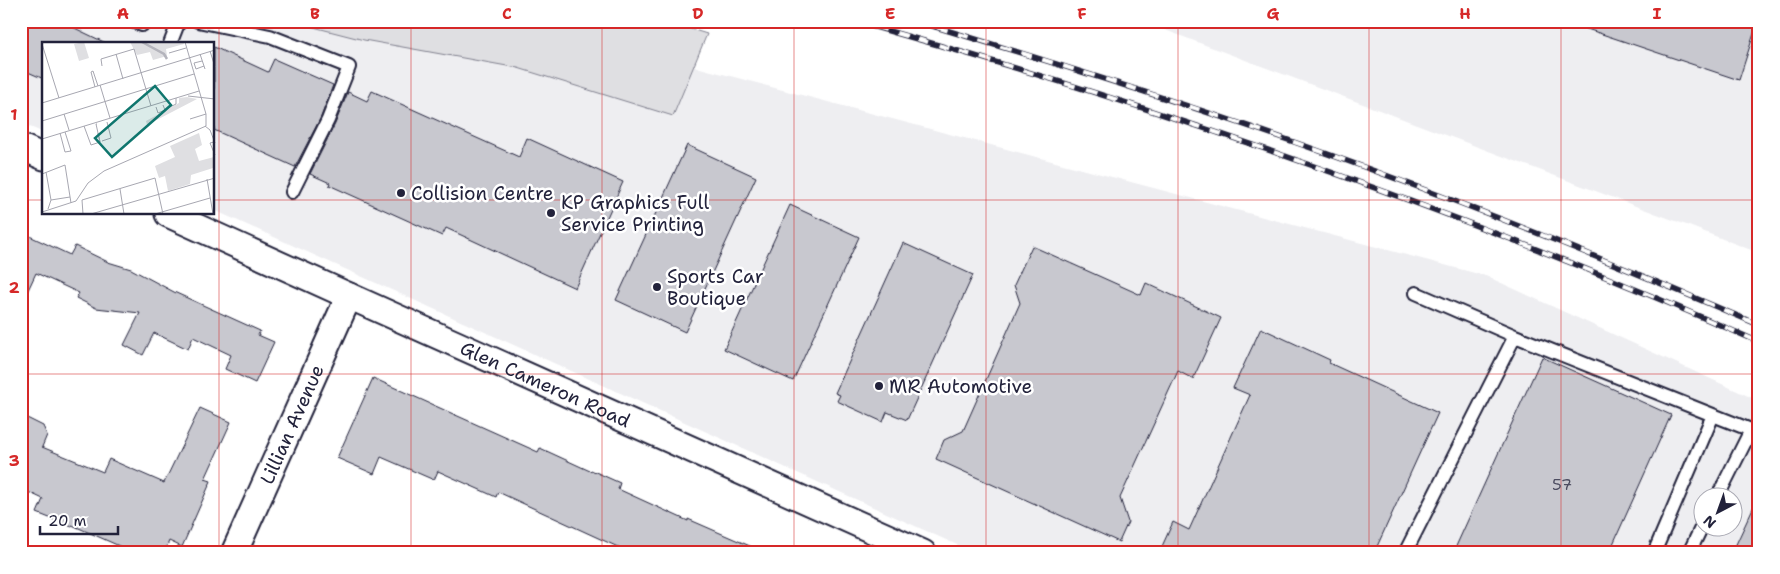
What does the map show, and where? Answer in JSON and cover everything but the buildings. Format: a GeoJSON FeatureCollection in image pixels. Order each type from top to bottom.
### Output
{"type":"FeatureCollection","features":[{"type":"Feature","properties":{"kind":"street"},"geometry":{"type":"LineString","coordinates":[[21,147],[42,156]]}},
{"type":"Feature","properties":{"kind":"street","name":"Glen Cameron Road"},"geometry":{"type":"LineString","coordinates":[[170,215],[923,553]]}},
{"type":"Feature","properties":{"kind":"street","name":"Lillian Avenue"},"geometry":{"type":"LineString","coordinates":[[234,553],[349,296]]}},
{"type":"Feature","properties":{"kind":"lane"},"geometry":{"type":"LineString","coordinates":[[171,42],[179,21]]}},
{"type":"Feature","properties":{"kind":"lane"},"geometry":{"type":"LineString","coordinates":[[198,21],[270,36],[349,67],[328,120],[292,192]]}},
{"type":"Feature","properties":{"kind":"lane"},"geometry":{"type":"LineString","coordinates":[[1416,294],[1515,336],[1713,415],[1755,429],[1724,486]]}},
{"type":"Feature","properties":{"kind":"lane"},"geometry":{"type":"LineString","coordinates":[[1405,553],[1515,336]]}},
{"type":"Feature","properties":{"kind":"lane"},"geometry":{"type":"LineString","coordinates":[[1654,553],[1713,415]]}},
{"type":"Feature","properties":{"kind":"lane"},"geometry":{"type":"LineString","coordinates":[[1689,553],[1697,536]]}},
{"type":"Feature","properties":{"kind":"shaded area"},"geometry":{"type":"Polygon","coordinates":[[[21,21],[522,21],[1486,276],[1759,401],[1759,553],[975,553],[215,210],[215,42],[42,42],[42,132],[21,123],[21,21]]]}},
{"type":"Feature","properties":{"kind":"shaded area"},"geometry":{"type":"Polygon","coordinates":[[[290,21],[665,21],[707,34],[673,116],[518,68],[364,40],[290,21]]]}},
{"type":"Feature","properties":{"kind":"shaded area"},"geometry":{"type":"Polygon","coordinates":[[[1141,21],[1759,21],[1759,253],[1689,226],[1141,21]]]}},
{"type":"Feature","properties":{"kind":"railway"},"geometry":{"type":"LineString","coordinates":[[854,21],[1084,89],[1312,165],[1425,206],[1537,250],[1759,342]]}},
{"type":"Feature","properties":{"kind":"railway"},"geometry":{"type":"LineString","coordinates":[[916,21],[1153,94],[1353,163],[1528,229],[1759,325]]}},
{"type":"Feature","properties":{"kind":"place","name":"Collision Centre"},"geometry":{"type":"Point","coordinates":[401,193]}},
{"type":"Feature","properties":{"kind":"place","name":"KP Graphics Full Service Printing"},"geometry":{"type":"Point","coordinates":[551,213]}},
{"type":"Feature","properties":{"kind":"place","name":"Sports Car Boutique"},"geometry":{"type":"Point","coordinates":[657,287]}},
{"type":"Feature","properties":{"kind":"place","name":"MR Automotive"},"geometry":{"type":"Point","coordinates":[879,386]}}]}
